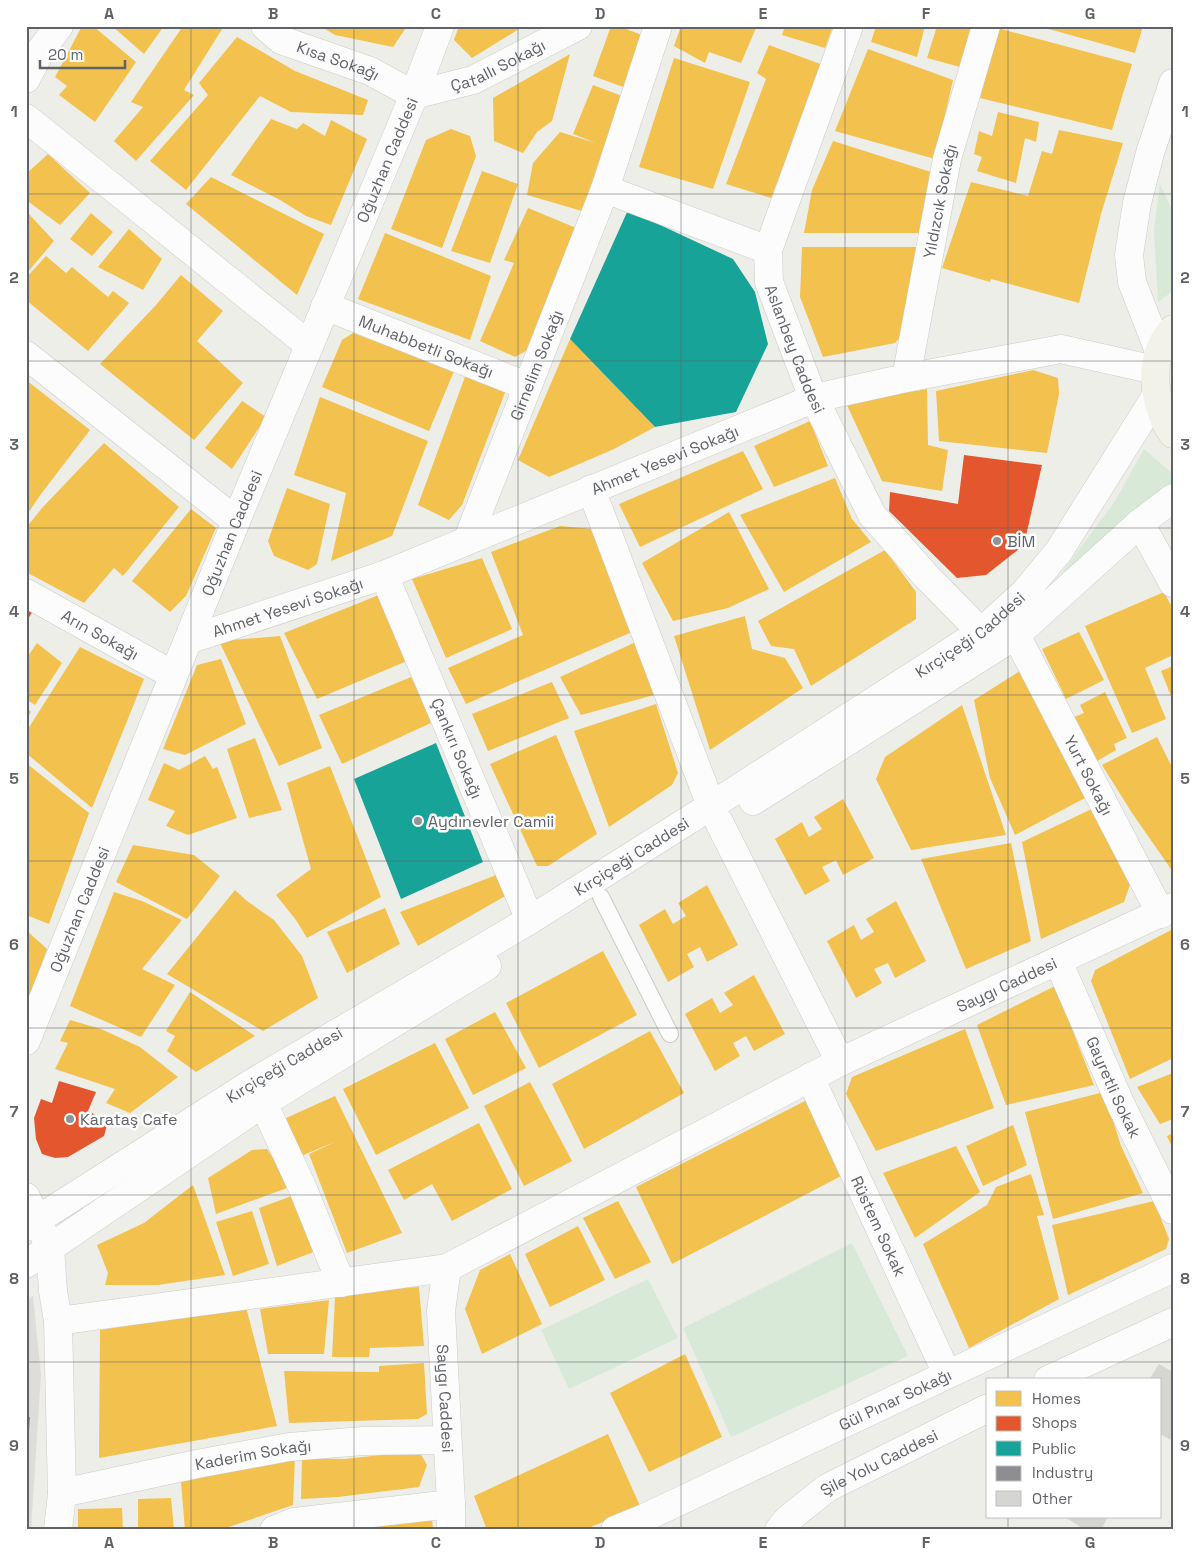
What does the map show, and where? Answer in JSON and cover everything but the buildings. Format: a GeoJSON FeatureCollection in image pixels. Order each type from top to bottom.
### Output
{"type":"FeatureCollection","features":[{"type":"Feature","properties":{"kind":"main road"},"geometry":{"type":"LineString","coordinates":[[1161,362],[1168,429],[1173,434]]}},
{"type":"Feature","properties":{"kind":"street"},"geometry":{"type":"LineString","coordinates":[[26,79],[34,44],[59,26]]}},
{"type":"Feature","properties":{"kind":"street","name":"Kısa Sokağı"},"geometry":{"type":"LineString","coordinates":[[265,26],[281,40],[370,71],[414,95]]}},
{"type":"Feature","properties":{"kind":"street","name":"Oğuzhan Caddesi"},"geometry":{"type":"LineString","coordinates":[[26,1042],[173,675],[414,95],[440,26]]}},
{"type":"Feature","properties":{"kind":"street","name":"Çatallı Sokağı"},"geometry":{"type":"LineString","coordinates":[[414,95],[473,80],[578,26]]}},
{"type":"Feature","properties":{"kind":"street","name":"Girnelim Sokağı"},"geometry":{"type":"LineString","coordinates":[[467,541],[605,189],[658,26]]}},
{"type":"Feature","properties":{"kind":"street","name":"Aslanbey Caddesi"},"geometry":{"type":"LineString","coordinates":[[849,26],[768,250],[769,282],[815,398],[872,515],[927,577],[981,632]]}},
{"type":"Feature","properties":{"kind":"street","name":"Yıldızcık Sokağı"},"geometry":{"type":"LineString","coordinates":[[906,378],[947,159],[986,26]]}},
{"type":"Feature","properties":{"kind":"street"},"geometry":{"type":"LineString","coordinates":[[1172,85],[1173,116]]}},
{"type":"Feature","properties":{"kind":"street"},"geometry":{"type":"LineString","coordinates":[[1161,362],[1132,282],[1129,255],[1139,195],[1150,153],[1172,85]]}},
{"type":"Feature","properties":{"kind":"street"},"geometry":{"type":"LineString","coordinates":[[26,118],[309,344]]}},
{"type":"Feature","properties":{"kind":"street"},"geometry":{"type":"LineString","coordinates":[[605,189],[768,250]]}},
{"type":"Feature","properties":{"kind":"street","name":"Muhabbetli Sokağı"},"geometry":{"type":"LineString","coordinates":[[325,306],[527,386]]}},
{"type":"Feature","properties":{"kind":"street","name":"Ahmet Yesevi Sokağı"},"geometry":{"type":"LineString","coordinates":[[188,640],[384,574],[815,398],[906,378],[1061,350],[1161,362]]}},
{"type":"Feature","properties":{"kind":"street"},"geometry":{"type":"LineString","coordinates":[[26,354],[236,521]]}},
{"type":"Feature","properties":{"kind":"street","name":"Kırçiçeği Caddesi"},"geometry":{"type":"LineString","coordinates":[[26,1264],[263,1103],[601,897],[715,814],[981,632],[1025,592],[1059,551],[1161,362]]}},
{"type":"Feature","properties":{"kind":"street"},"geometry":{"type":"LineString","coordinates":[[591,489],[715,814],[840,1062]]}},
{"type":"Feature","properties":{"kind":"street","name":"Kırçiçeği Caddesi"},"geometry":{"type":"LineString","coordinates":[[30,1214],[530,920],[715,814],[1016,635],[1140,523],[1173,498]]}},
{"type":"Feature","properties":{"kind":"street"},"geometry":{"type":"LineString","coordinates":[[1140,523],[1173,584]]}},
{"type":"Feature","properties":{"kind":"street","name":"Çankırı Sokağı"},"geometry":{"type":"LineString","coordinates":[[384,574],[530,920]]}},
{"type":"Feature","properties":{"kind":"street","name":"Arın Sokağı"},"geometry":{"type":"LineString","coordinates":[[26,593],[173,675]]}},
{"type":"Feature","properties":{"kind":"street","name":"Yurt Sokağı"},"geometry":{"type":"LineString","coordinates":[[1016,635],[1167,910]]}},
{"type":"Feature","properties":{"kind":"street","name":"Saygı Caddesi"},"geometry":{"type":"LineString","coordinates":[[58,1321],[447,1268],[840,1062],[1167,910]]}},
{"type":"Feature","properties":{"kind":"street","name":"Gayretli Sokak"},"geometry":{"type":"LineString","coordinates":[[1058,962],[1120,1105],[1173,1210]]}},
{"type":"Feature","properties":{"kind":"street","name":"Rüstem Sokak"},"geometry":{"type":"LineString","coordinates":[[810,1077],[947,1374]]}},
{"type":"Feature","properties":{"kind":"street"},"geometry":{"type":"LineString","coordinates":[[263,1103],[303,1189],[341,1283]]}},
{"type":"Feature","properties":{"kind":"street"},"geometry":{"type":"LineString","coordinates":[[30,1214],[50,1247],[53,1291],[58,1321],[62,1493],[58,1530]]}},
{"type":"Feature","properties":{"kind":"street","name":"Saygı Caddesi"},"geometry":{"type":"LineString","coordinates":[[447,1268],[441,1311],[451,1517]]}},
{"type":"Feature","properties":{"kind":"street","name":"Gül Pınar Sokağı"},"geometry":{"type":"LineString","coordinates":[[615,1530],[642,1519],[1173,1268]]}},
{"type":"Feature","properties":{"kind":"street"},"geometry":{"type":"LineString","coordinates":[[1052,1378],[1173,1322]]}},
{"type":"Feature","properties":{"kind":"street","name":"Şile Yolu Caddesi"},"geometry":{"type":"LineString","coordinates":[[779,1530],[787,1520],[827,1488],[986,1409]]}},
{"type":"Feature","properties":{"kind":"street","name":"Kaderim Sokağı"},"geometry":{"type":"LineString","coordinates":[[62,1493],[197,1464],[289,1447],[363,1442],[447,1440]]}},
{"type":"Feature","properties":{"kind":"street"},"geometry":{"type":"LineString","coordinates":[[274,1530],[294,1522],[451,1517]]}},
{"type":"Feature","properties":{"kind":"lane"},"geometry":{"type":"LineString","coordinates":[[601,897],[670,1034]]}},
{"type":"Feature","properties":{"kind":"shaded area"},"geometry":{"type":"Polygon","coordinates":[[[33,1296],[41,1375],[31,1530],[26,1530],[26,1302],[33,1296]]]}},
{"type":"Feature","properties":{"kind":"green space"},"geometry":{"type":"Polygon","coordinates":[[[1160,184],[1173,212],[1173,291],[1158,302],[1154,230],[1160,184]]]}},
{"type":"Feature","properties":{"kind":"green space"},"geometry":{"type":"Polygon","coordinates":[[[1144,449],[1173,474],[1173,482],[1061,574],[1115,501],[1144,449]]]}},
{"type":"Feature","properties":{"kind":"green space"},"geometry":{"type":"Polygon","coordinates":[[[852,1243],[908,1356],[731,1437],[683,1328],[852,1243]]]}},
{"type":"Feature","properties":{"kind":"green space"},"geometry":{"type":"Polygon","coordinates":[[[648,1279],[678,1338],[569,1389],[541,1330],[648,1279]]]}},
{"type":"Feature","properties":{"kind":"place","name":"BİM"},"geometry":{"type":"Point","coordinates":[997,541]}},
{"type":"Feature","properties":{"kind":"place","name":"Aydınevler Camii"},"geometry":{"type":"Point","coordinates":[418,821]}},
{"type":"Feature","properties":{"kind":"place","name":"Karataş Cafe"},"geometry":{"type":"Point","coordinates":[70,1119]}}]}
